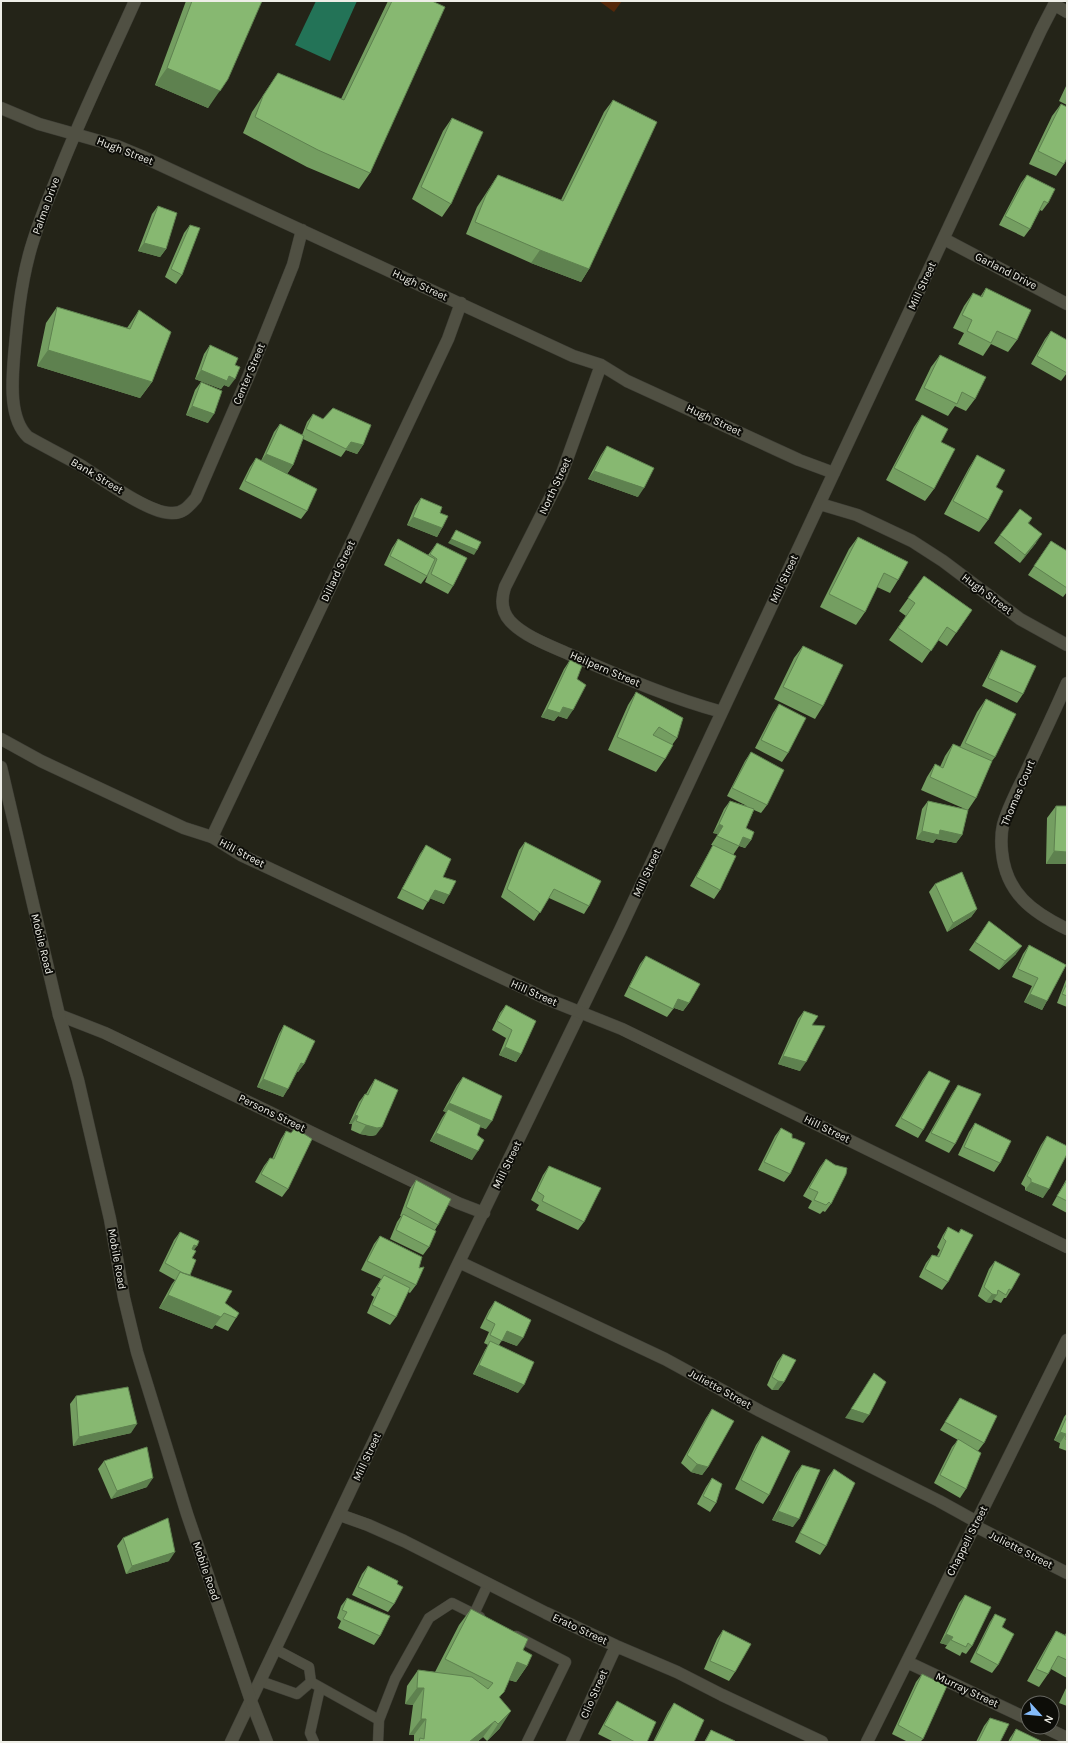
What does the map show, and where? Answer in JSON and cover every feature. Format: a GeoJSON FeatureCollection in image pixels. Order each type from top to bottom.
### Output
{"type":"FeatureCollection","features":[{"type":"Feature","properties":{"kind":"street","name":"Palma Drive"},"geometry":{"type":"LineString","coordinates":[[18,424],[15,414],[13,374],[19,302],[29,256],[42,216],[74,134],[135,1]]}},
{"type":"Feature","properties":{"kind":"street"},"geometry":{"type":"LineString","coordinates":[[1056,3],[1067,12]]}},
{"type":"Feature","properties":{"kind":"street","name":"Mill Street"},"geometry":{"type":"LineString","coordinates":[[231,1742],[580,1012],[820,504],[1041,30],[1056,3]]}},
{"type":"Feature","properties":{"kind":"street","name":"Hugh Street"},"geometry":{"type":"LineString","coordinates":[[1,108],[39,124],[117,146],[141,156],[573,356],[601,364],[627,380],[798,460],[834,473]]}},
{"type":"Feature","properties":{"kind":"street","name":"Center Street"},"geometry":{"type":"LineString","coordinates":[[183,511],[196,498],[249,375],[293,265],[302,230]]}},
{"type":"Feature","properties":{"kind":"street","name":"Garland Drive"},"geometry":{"type":"LineString","coordinates":[[944,239],[1067,304]]}},
{"type":"Feature","properties":{"kind":"street","name":"Dillard Street"},"geometry":{"type":"LineString","coordinates":[[212,837],[448,339],[461,304]]}},
{"type":"Feature","properties":{"kind":"street","name":"North Street"},"geometry":{"type":"LineString","coordinates":[[502,605],[502,595],[505,587],[561,476],[601,364]]}},
{"type":"Feature","properties":{"kind":"street","name":"Bank Street"},"geometry":{"type":"LineString","coordinates":[[18,424],[28,437],[79,465],[142,503],[164,513],[173,514],[183,511]]}},
{"type":"Feature","properties":{"kind":"street","name":"Hugh Street"},"geometry":{"type":"LineString","coordinates":[[820,504],[857,515],[912,541],[943,561],[1020,618],[1067,645]]}},
{"type":"Feature","properties":{"kind":"street","name":"Heilpern Street"},"geometry":{"type":"LineString","coordinates":[[502,605],[510,620],[521,630],[545,643],[597,666],[687,702],[722,712]]}},
{"type":"Feature","properties":{"kind":"street","name":"Thomas Court"},"geometry":{"type":"LineString","coordinates":[[1067,683],[1013,800],[1003,825],[1001,839],[1003,861],[1008,878],[1014,889],[1024,902],[1036,912],[1067,930]]}},
{"type":"Feature","properties":{"kind":"street","name":"Hill Street"},"geometry":{"type":"LineString","coordinates":[[1,739],[41,761],[184,828],[212,837],[248,858],[547,999],[622,1029],[1067,1247]]}},
{"type":"Feature","properties":{"kind":"street","name":"Mobile Road"},"geometry":{"type":"LineString","coordinates":[[1,767],[60,1015],[78,1080],[110,1219],[124,1298],[137,1352],[187,1514],[251,1701],[267,1742]]}},
{"type":"Feature","properties":{"kind":"street","name":"Persons Street"},"geometry":{"type":"LineString","coordinates":[[60,1015],[105,1033],[451,1199],[484,1213]]}},
{"type":"Feature","properties":{"kind":"street","name":"Juliette Street"},"geometry":{"type":"LineString","coordinates":[[460,1262],[665,1359],[760,1412],[940,1500],[976,1524],[1067,1573]]}},
{"type":"Feature","properties":{"kind":"street","name":"Chappell Street"},"geometry":{"type":"LineString","coordinates":[[867,1742],[1067,1340]]}},
{"type":"Feature","properties":{"kind":"street","name":"Erato Street"},"geometry":{"type":"LineString","coordinates":[[340,1515],[368,1525],[616,1646],[677,1672],[722,1696],[822,1742]]}},
{"type":"Feature","properties":{"kind":"street","name":"Clio Street"},"geometry":{"type":"LineString","coordinates":[[572,1742],[616,1646]]}},
{"type":"Feature","properties":{"kind":"street","name":"Murray Street"},"geometry":{"type":"LineString","coordinates":[[907,1662],[1020,1715]]}},
{"type":"Feature","properties":{"kind":"lane"},"geometry":{"type":"LineString","coordinates":[[474,1614],[488,1584]]}},
{"type":"Feature","properties":{"kind":"lane"},"geometry":{"type":"LineString","coordinates":[[378,1742],[379,1720],[395,1679],[429,1618],[452,1602],[487,1621]]}},
{"type":"Feature","properties":{"kind":"lane"},"geometry":{"type":"LineString","coordinates":[[507,1631],[566,1662],[528,1742]]}},
{"type":"Feature","properties":{"kind":"lane"},"geometry":{"type":"LineString","coordinates":[[275,1649],[309,1667],[316,1685],[310,1733],[314,1742]]}},
{"type":"Feature","properties":{"kind":"lane"},"geometry":{"type":"LineString","coordinates":[[260,1681],[297,1694],[316,1685]]}},
{"type":"Feature","properties":{"kind":"lane"},"geometry":{"type":"LineString","coordinates":[[316,1685],[379,1720]]}},
{"type":"Feature","properties":{"kind":"shaded area"},"geometry":{"type":"Polygon","coordinates":[[[316,1],[357,1],[330,61],[295,45],[316,1]]]}},
{"type":"Feature","properties":{"kind":"shaded area"},"geometry":{"type":"Polygon","coordinates":[[[599,1],[622,1],[614,12],[599,1]]]}},
{"type":"Feature","properties":{"kind":"building"},"geometry":{"type":"Polygon","coordinates":[[[192,1],[262,1],[228,79],[220,91],[167,68],[192,1]]]}},
{"type":"Feature","properties":{"kind":"building"},"geometry":{"type":"Polygon","coordinates":[[[392,1],[432,1],[445,7],[370,173],[318,150],[255,117],[263,96],[278,73],[344,100],[392,1]]]}},
{"type":"Feature","properties":{"kind":"building"},"geometry":{"type":"Polygon","coordinates":[[[613,100],[657,122],[589,269],[475,222],[486,195],[498,175],[563,201],[613,100]]]}},
{"type":"Feature","properties":{"kind":"building"},"geometry":{"type":"Polygon","coordinates":[[[1061,104],[1067,107],[1067,158],[1064,164],[1038,151],[1061,104]]]}},
{"type":"Feature","properties":{"kind":"building"},"geometry":{"type":"Polygon","coordinates":[[[452,118],[483,132],[451,204],[421,187],[452,118]]]}},
{"type":"Feature","properties":{"kind":"building"},"geometry":{"type":"Polygon","coordinates":[[[1027,175],[1055,189],[1048,203],[1044,201],[1030,229],[1005,216],[1027,175]]]}},
{"type":"Feature","properties":{"kind":"building"},"geometry":{"type":"Polygon","coordinates":[[[158,206],[177,213],[166,249],[144,243],[158,206]]]}},
{"type":"Feature","properties":{"kind":"building"},"geometry":{"type":"Polygon","coordinates":[[[190,225],[200,228],[182,275],[171,269],[190,225]]]}},
{"type":"Feature","properties":{"kind":"building"},"geometry":{"type":"Polygon","coordinates":[[[986,288],[1031,310],[1017,340],[997,331],[991,343],[967,331],[972,320],[962,315],[973,293],[982,297],[986,288]]]}},
{"type":"Feature","properties":{"kind":"building"},"geometry":{"type":"Polygon","coordinates":[[[57,307],[130,329],[139,310],[171,332],[152,382],[48,350],[57,307]]]}},
{"type":"Feature","properties":{"kind":"building"},"geometry":{"type":"Polygon","coordinates":[[[1051,331],[1067,340],[1067,373],[1037,356],[1051,331]]]}},
{"type":"Feature","properties":{"kind":"building"},"geometry":{"type":"Polygon","coordinates":[[[210,345],[238,358],[235,365],[240,367],[235,379],[229,376],[227,381],[201,370],[210,345]]]}},
{"type":"Feature","properties":{"kind":"building"},"geometry":{"type":"Polygon","coordinates":[[[940,355],[986,377],[975,399],[962,392],[957,404],[924,388],[940,355]]]}},
{"type":"Feature","properties":{"kind":"building"},"geometry":{"type":"Polygon","coordinates":[[[201,382],[222,391],[214,414],[192,406],[201,382]]]}},
{"type":"Feature","properties":{"kind":"building"},"geometry":{"type":"Polygon","coordinates":[[[333,408],[371,425],[363,445],[351,442],[346,449],[306,429],[313,414],[323,419],[333,408]]]}},
{"type":"Feature","properties":{"kind":"building"},"geometry":{"type":"Polygon","coordinates":[[[922,415],[948,429],[941,442],[955,449],[934,489],[894,468],[922,415]]]}},
{"type":"Feature","properties":{"kind":"building"},"geometry":{"type":"Polygon","coordinates":[[[280,424],[304,436],[293,465],[266,454],[280,424]]]}},
{"type":"Feature","properties":{"kind":"building"},"geometry":{"type":"Polygon","coordinates":[[[607,446],[654,468],[644,488],[594,471],[607,446]]]}},
{"type":"Feature","properties":{"kind":"building"},"geometry":{"type":"Polygon","coordinates":[[[977,455],[1005,470],[996,487],[1003,491],[988,520],[953,501],[977,455]]]}},
{"type":"Feature","properties":{"kind":"building"},"geometry":{"type":"Polygon","coordinates":[[[256,458],[317,489],[307,511],[245,481],[256,458]]]}},
{"type":"Feature","properties":{"kind":"building"},"geometry":{"type":"Polygon","coordinates":[[[421,498],[442,507],[440,513],[448,516],[442,528],[413,517],[421,498]]]}},
{"type":"Feature","properties":{"kind":"building"},"geometry":{"type":"Polygon","coordinates":[[[1020,509],[1032,518],[1028,523],[1042,534],[1025,555],[1000,535],[1020,509]]]}},
{"type":"Feature","properties":{"kind":"building"},"geometry":{"type":"Polygon","coordinates":[[[456,530],[481,542],[477,550],[451,539],[456,530]]]}},
{"type":"Feature","properties":{"kind":"building"},"geometry":{"type":"Polygon","coordinates":[[[858,537],[908,562],[898,580],[884,573],[865,612],[829,594],[858,537]]]}},
{"type":"Feature","properties":{"kind":"building"},"geometry":{"type":"Polygon","coordinates":[[[398,539],[435,559],[427,576],[390,556],[398,539]]]}},
{"type":"Feature","properties":{"kind":"building"},"geometry":{"type":"Polygon","coordinates":[[[1051,541],[1067,551],[1067,588],[1034,566],[1051,541]]]}},
{"type":"Feature","properties":{"kind":"building"},"geometry":{"type":"Polygon","coordinates":[[[437,543],[467,558],[453,586],[431,574],[437,559],[430,554],[437,543]]]}},
{"type":"Feature","properties":{"kind":"building"},"geometry":{"type":"Polygon","coordinates":[[[924,576],[972,610],[956,633],[947,627],[931,651],[898,628],[915,603],[908,598],[924,576]]]}},
{"type":"Feature","properties":{"kind":"building"},"geometry":{"type":"Polygon","coordinates":[[[803,646],[843,665],[823,706],[783,687],[803,646]]]}},
{"type":"Feature","properties":{"kind":"building"},"geometry":{"type":"Polygon","coordinates":[[[1001,650],[1036,666],[1023,694],[988,678],[1001,650]]]}},
{"type":"Feature","properties":{"kind":"building"},"geometry":{"type":"Polygon","coordinates":[[[570,660],[582,666],[577,679],[586,685],[573,710],[563,707],[560,713],[547,709],[570,660]]]}},
{"type":"Feature","properties":{"kind":"building"},"geometry":{"type":"Polygon","coordinates":[[[636,692],[683,718],[677,738],[659,727],[653,735],[673,745],[665,759],[617,737],[636,692]]]}},
{"type":"Feature","properties":{"kind":"building"},"geometry":{"type":"Polygon","coordinates":[[[986,699],[1016,714],[995,757],[965,743],[986,699]]]}},
{"type":"Feature","properties":{"kind":"building"},"geometry":{"type":"Polygon","coordinates":[[[779,704],[806,718],[788,753],[761,740],[779,704]]]}},
{"type":"Feature","properties":{"kind":"building"},"geometry":{"type":"Polygon","coordinates":[[[953,744],[992,761],[976,798],[930,777],[935,764],[943,768],[953,744]]]}},
{"type":"Feature","properties":{"kind":"building"},"geometry":{"type":"Polygon","coordinates":[[[751,752],[784,770],[767,805],[732,788],[751,752]]]}},
{"type":"Feature","properties":{"kind":"building"},"geometry":{"type":"Polygon","coordinates":[[[730,801],[754,809],[746,828],[754,832],[751,840],[743,837],[739,846],[717,836],[723,826],[719,824],[730,801]]]}},
{"type":"Feature","properties":{"kind":"building"},"geometry":{"type":"Polygon","coordinates":[[[928,801],[968,810],[962,835],[940,830],[939,835],[922,831],[928,801]]]}},
{"type":"Feature","properties":{"kind":"building"},"geometry":{"type":"Polygon","coordinates":[[[1056,806],[1067,806],[1067,852],[1054,851],[1056,806]]]}},
{"type":"Feature","properties":{"kind":"building"},"geometry":{"type":"Polygon","coordinates":[[[525,842],[601,881],[589,906],[554,889],[540,913],[507,889],[525,842]]]}},
{"type":"Feature","properties":{"kind":"building"},"geometry":{"type":"Polygon","coordinates":[[[426,845],[451,859],[443,877],[456,881],[449,895],[435,890],[428,902],[402,889],[426,845]]]}},
{"type":"Feature","properties":{"kind":"building"},"geometry":{"type":"Polygon","coordinates":[[[713,845],[736,856],[720,890],[696,877],[713,845]]]}},
{"type":"Feature","properties":{"kind":"building"},"geometry":{"type":"Polygon","coordinates":[[[962,872],[977,909],[953,923],[935,884],[962,872]]]}},
{"type":"Feature","properties":{"kind":"building"},"geometry":{"type":"Polygon","coordinates":[[[989,921],[1022,946],[1005,961],[975,942],[989,921]]]}},
{"type":"Feature","properties":{"kind":"building"},"geometry":{"type":"Polygon","coordinates":[[[1029,945],[1066,965],[1047,1001],[1030,994],[1038,978],[1018,969],[1029,945]]]}},
{"type":"Feature","properties":{"kind":"building"},"geometry":{"type":"Polygon","coordinates":[[[646,956],[700,984],[689,1003],[678,999],[673,1009],[629,987],[646,956]]]}},
{"type":"Feature","properties":{"kind":"building"},"geometry":{"type":"Polygon","coordinates":[[[1067,983],[1067,996],[1062,994],[1067,983]]]}},
{"type":"Feature","properties":{"kind":"building"},"geometry":{"type":"Polygon","coordinates":[[[506,1005],[536,1021],[521,1054],[505,1047],[512,1030],[497,1021],[506,1005]]]}},
{"type":"Feature","properties":{"kind":"building"},"geometry":{"type":"Polygon","coordinates":[[[804,1011],[818,1016],[812,1025],[825,1026],[806,1062],[783,1056],[804,1011]]]}},
{"type":"Feature","properties":{"kind":"building"},"geometry":{"type":"Polygon","coordinates":[[[284,1025],[315,1041],[304,1064],[301,1063],[288,1089],[263,1079],[284,1025]]]}},
{"type":"Feature","properties":{"kind":"building"},"geometry":{"type":"Polygon","coordinates":[[[929,1071],[950,1081],[923,1130],[901,1118],[929,1071]]]}},
{"type":"Feature","properties":{"kind":"building"},"geometry":{"type":"Polygon","coordinates":[[[463,1077],[502,1096],[492,1121],[449,1103],[463,1077]]]}},
{"type":"Feature","properties":{"kind":"building"},"geometry":{"type":"Polygon","coordinates":[[[375,1079],[398,1090],[382,1127],[377,1128],[356,1121],[358,1116],[355,1115],[365,1094],[368,1095],[375,1079]]]}},
{"type":"Feature","properties":{"kind":"building"},"geometry":{"type":"Polygon","coordinates":[[[958,1085],[981,1094],[955,1144],[931,1133],[958,1085]]]}},
{"type":"Feature","properties":{"kind":"building"},"geometry":{"type":"Polygon","coordinates":[[[448,1109],[481,1125],[477,1135],[484,1140],[478,1151],[436,1133],[448,1109]]]}},
{"type":"Feature","properties":{"kind":"building"},"geometry":{"type":"Polygon","coordinates":[[[975,1123],[1011,1141],[1000,1163],[964,1147],[975,1123]]]}},
{"type":"Feature","properties":{"kind":"building"},"geometry":{"type":"Polygon","coordinates":[[[295,1128],[312,1139],[288,1189],[261,1174],[270,1158],[274,1159],[286,1131],[291,1133],[295,1128]]]}},
{"type":"Feature","properties":{"kind":"building"},"geometry":{"type":"Polygon","coordinates":[[[781,1128],[792,1134],[792,1138],[805,1143],[790,1174],[764,1162],[781,1128]]]}},
{"type":"Feature","properties":{"kind":"building"},"geometry":{"type":"Polygon","coordinates":[[[1047,1136],[1067,1146],[1067,1154],[1049,1189],[1031,1182],[1031,1179],[1027,1176],[1047,1136]]]}},
{"type":"Feature","properties":{"kind":"building"},"geometry":{"type":"Polygon","coordinates":[[[826,1159],[835,1165],[847,1168],[846,1174],[831,1204],[829,1202],[826,1205],[814,1200],[818,1192],[809,1188],[826,1159]]]}},
{"type":"Feature","properties":{"kind":"building"},"geometry":{"type":"Polygon","coordinates":[[[549,1166],[601,1188],[584,1222],[542,1201],[544,1196],[537,1191],[549,1166]]]}},
{"type":"Feature","properties":{"kind":"building"},"geometry":{"type":"Polygon","coordinates":[[[416,1180],[451,1199],[438,1225],[406,1207],[416,1180]]]}},
{"type":"Feature","properties":{"kind":"building"},"geometry":{"type":"Polygon","coordinates":[[[1067,1180],[1067,1201],[1057,1196],[1067,1180]]]}},
{"type":"Feature","properties":{"kind":"building"},"geometry":{"type":"Polygon","coordinates":[[[403,1214],[436,1231],[429,1247],[396,1230],[403,1214]]]}},
{"type":"Feature","properties":{"kind":"building"},"geometry":{"type":"Polygon","coordinates":[[[948,1227],[959,1233],[961,1229],[973,1235],[948,1282],[925,1269],[932,1255],[939,1257],[946,1241],[943,1238],[948,1227]]]}},
{"type":"Feature","properties":{"kind":"building"},"geometry":{"type":"Polygon","coordinates":[[[180,1232],[199,1241],[197,1246],[194,1245],[192,1249],[196,1251],[192,1258],[196,1260],[190,1275],[183,1273],[165,1263],[180,1232]]]}},
{"type":"Feature","properties":{"kind":"building"},"geometry":{"type":"Polygon","coordinates":[[[380,1236],[422,1257],[419,1268],[424,1267],[416,1285],[367,1261],[380,1236]]]}},
{"type":"Feature","properties":{"kind":"building"},"geometry":{"type":"Polygon","coordinates":[[[995,1261],[1020,1274],[1011,1290],[1009,1289],[1006,1295],[998,1290],[997,1295],[992,1294],[984,1287],[995,1261]]]}},
{"type":"Feature","properties":{"kind":"building"},"geometry":{"type":"Polygon","coordinates":[[[180,1272],[232,1291],[225,1303],[239,1313],[236,1318],[224,1313],[221,1317],[168,1295],[180,1272]]]}},
{"type":"Feature","properties":{"kind":"building"},"geometry":{"type":"Polygon","coordinates":[[[384,1275],[410,1288],[396,1317],[372,1305],[380,1288],[377,1287],[384,1275]]]}},
{"type":"Feature","properties":{"kind":"building"},"geometry":{"type":"Polygon","coordinates":[[[495,1301],[531,1320],[523,1338],[507,1331],[502,1341],[490,1335],[495,1324],[486,1319],[495,1301]]]}},
{"type":"Feature","properties":{"kind":"building"},"geometry":{"type":"Polygon","coordinates":[[[490,1341],[534,1362],[524,1385],[479,1365],[490,1341]]]}},
{"type":"Feature","properties":{"kind":"building"},"geometry":{"type":"Polygon","coordinates":[[[783,1354],[796,1360],[784,1382],[778,1381],[772,1377],[783,1354]]]}},
{"type":"Feature","properties":{"kind":"building"},"geometry":{"type":"Polygon","coordinates":[[[874,1373],[886,1382],[869,1415],[851,1409],[874,1373]]]}},
{"type":"Feature","properties":{"kind":"building"},"geometry":{"type":"Polygon","coordinates":[[[128,1387],[137,1424],[79,1437],[76,1396],[128,1387]]]}},
{"type":"Feature","properties":{"kind":"building"},"geometry":{"type":"Polygon","coordinates":[[[960,1398],[997,1416],[984,1443],[945,1422],[960,1398]]]}},
{"type":"Feature","properties":{"kind":"building"},"geometry":{"type":"Polygon","coordinates":[[[712,1409],[734,1421],[708,1467],[697,1464],[687,1455],[712,1409]]]}},
{"type":"Feature","properties":{"kind":"building"},"geometry":{"type":"Polygon","coordinates":[[[1067,1416],[1067,1440],[1065,1439],[1066,1434],[1060,1432],[1067,1416]]]}},
{"type":"Feature","properties":{"kind":"building"},"geometry":{"type":"Polygon","coordinates":[[[762,1436],[790,1451],[769,1495],[741,1480],[762,1436]]]}},
{"type":"Feature","properties":{"kind":"building"},"geometry":{"type":"Polygon","coordinates":[[[958,1439],[981,1453],[966,1489],[940,1475],[958,1439]]]}},
{"type":"Feature","properties":{"kind":"building"},"geometry":{"type":"Polygon","coordinates":[[[147,1447],[153,1478],[117,1491],[104,1461],[147,1447]]]}},
{"type":"Feature","properties":{"kind":"building"},"geometry":{"type":"Polygon","coordinates":[[[802,1465],[820,1470],[799,1519],[778,1511],[802,1465]]]}},
{"type":"Feature","properties":{"kind":"building"},"geometry":{"type":"Polygon","coordinates":[[[834,1469],[855,1483],[826,1546],[800,1533],[834,1469]]]}},
{"type":"Feature","properties":{"kind":"building"},"geometry":{"type":"Polygon","coordinates":[[[712,1478],[722,1484],[716,1503],[703,1496],[712,1478]]]}},
{"type":"Feature","properties":{"kind":"building"},"geometry":{"type":"Polygon","coordinates":[[[168,1518],[175,1552],[132,1566],[123,1538],[168,1518]]]}},
{"type":"Feature","properties":{"kind":"building"},"geometry":{"type":"Polygon","coordinates":[[[368,1566],[398,1581],[397,1584],[403,1587],[394,1604],[358,1587],[368,1566]]]}},
{"type":"Feature","properties":{"kind":"building"},"geometry":{"type":"Polygon","coordinates":[[[965,1595],[991,1607],[972,1646],[968,1643],[966,1647],[951,1640],[953,1637],[946,1634],[965,1595]]]}},
{"type":"Feature","properties":{"kind":"building"},"geometry":{"type":"Polygon","coordinates":[[[347,1598],[390,1616],[380,1636],[343,1619],[347,1612],[342,1610],[347,1598]]]}},
{"type":"Feature","properties":{"kind":"building"},"geometry":{"type":"Polygon","coordinates":[[[471,1609],[528,1639],[523,1650],[532,1655],[527,1666],[517,1662],[504,1692],[499,1697],[511,1711],[498,1724],[495,1721],[469,1742],[419,1742],[420,1738],[424,1739],[426,1719],[421,1719],[424,1688],[417,1688],[418,1670],[472,1677],[488,1689],[493,1683],[445,1659],[471,1609]]]}},
{"type":"Feature","properties":{"kind":"building"},"geometry":{"type":"Polygon","coordinates":[[[995,1614],[1006,1619],[1002,1627],[1014,1634],[998,1665],[976,1653],[995,1614]]]}},
{"type":"Feature","properties":{"kind":"building"},"geometry":{"type":"Polygon","coordinates":[[[723,1630],[751,1644],[735,1672],[710,1661],[723,1630]]]}},
{"type":"Feature","properties":{"kind":"building"},"geometry":{"type":"Polygon","coordinates":[[[1056,1631],[1066,1636],[1067,1635],[1067,1660],[1058,1656],[1048,1674],[1036,1669],[1056,1631]]]}},
{"type":"Feature","properties":{"kind":"building"},"geometry":{"type":"Polygon","coordinates":[[[922,1674],[947,1686],[923,1739],[898,1725],[922,1674]]]}},
{"type":"Feature","properties":{"kind":"building"},"geometry":{"type":"Polygon","coordinates":[[[617,1701],[656,1722],[647,1742],[635,1742],[604,1725],[617,1701]]]}},
{"type":"Feature","properties":{"kind":"building"},"geometry":{"type":"Polygon","coordinates":[[[674,1703],[704,1720],[694,1742],[654,1742],[674,1703]]]}},
{"type":"Feature","properties":{"kind":"building"},"geometry":{"type":"Polygon","coordinates":[[[990,1718],[1009,1724],[1000,1742],[978,1742],[990,1718]]]}},
{"type":"Feature","properties":{"kind":"building"},"geometry":{"type":"Polygon","coordinates":[[[1016,1729],[1020,1731],[1020,1735],[1028,1735],[1041,1741],[1041,1742],[1010,1742],[1016,1729]]]}},
{"type":"Feature","properties":{"kind":"building"},"geometry":{"type":"Polygon","coordinates":[[[711,1730],[735,1741],[735,1742],[705,1742],[711,1730]]]}}]}
